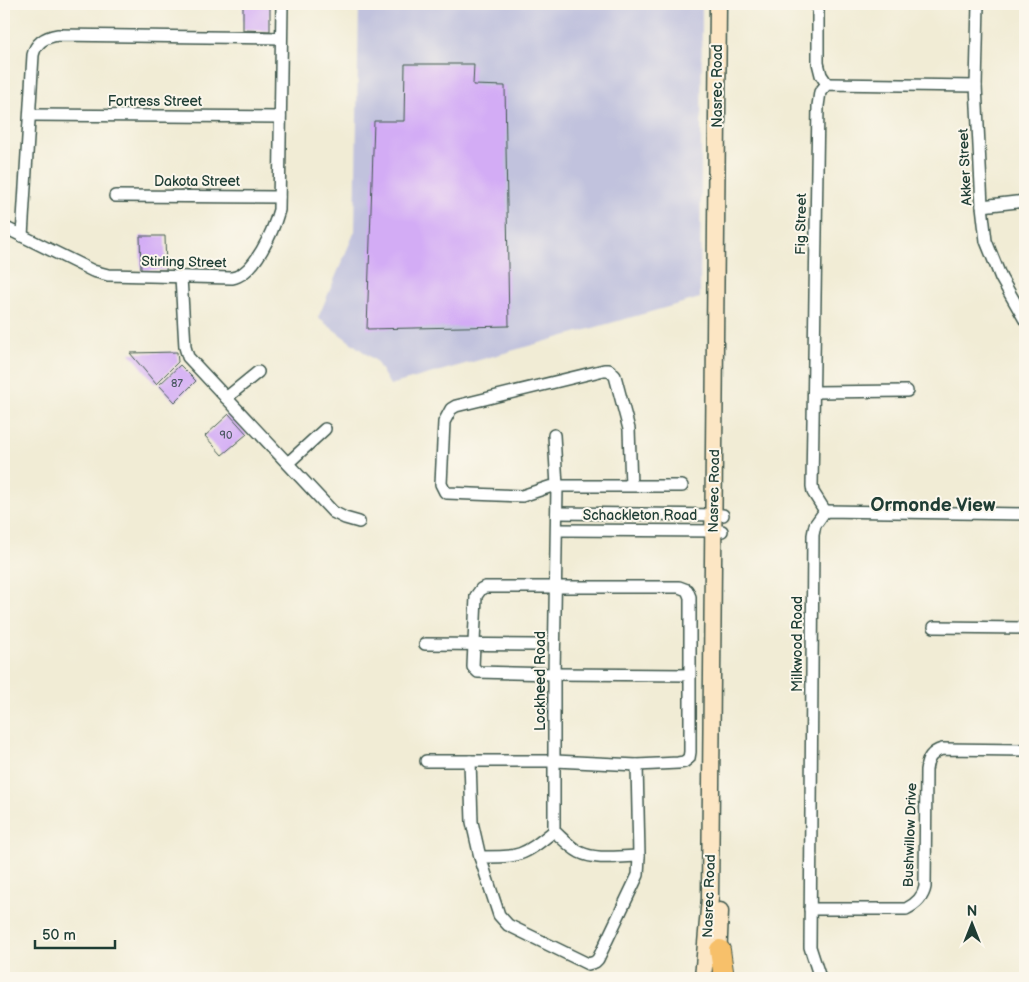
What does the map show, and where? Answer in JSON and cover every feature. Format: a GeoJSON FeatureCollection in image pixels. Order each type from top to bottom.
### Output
{"type":"FeatureCollection","features":[{"type":"Feature","properties":{"kind":"highway"},"geometry":{"type":"LineString","coordinates":[[720,950],[724,978]]}},
{"type":"Feature","properties":{"kind":"main road","name":"Nasrec Road"},"geometry":{"type":"LineString","coordinates":[[716,978],[720,950],[718,4]]}},
{"type":"Feature","properties":{"kind":"main road","name":"Nasrec Road"},"geometry":{"type":"LineString","coordinates":[[703,978],[710,898],[726,4]]}},
{"type":"Feature","properties":{"kind":"street","name":"Stirling Street"},"geometry":{"type":"LineString","coordinates":[[4,227],[93,271],[108,275],[232,278],[244,274],[264,246],[279,210],[282,4]]}},
{"type":"Feature","properties":{"kind":"street"},"geometry":{"type":"LineString","coordinates":[[818,4],[818,63],[827,84],[976,86]]}},
{"type":"Feature","properties":{"kind":"street","name":"Akker Street"},"geometry":{"type":"LineString","coordinates":[[978,4],[976,86],[982,206],[986,240],[1001,278],[1025,320]]}},
{"type":"Feature","properties":{"kind":"street"},"geometry":{"type":"LineString","coordinates":[[22,236],[34,50],[42,41],[51,36],[281,38]]}},
{"type":"Feature","properties":{"kind":"street","name":"Fig Street"},"geometry":{"type":"LineString","coordinates":[[825,511],[816,497],[812,486],[818,106],[820,92],[827,84]]}},
{"type":"Feature","properties":{"kind":"street","name":"Fortress Street"},"geometry":{"type":"LineString","coordinates":[[30,115],[280,117]]}},
{"type":"Feature","properties":{"kind":"street","name":"Dakota Street"},"geometry":{"type":"LineString","coordinates":[[115,196],[279,197]]}},
{"type":"Feature","properties":{"kind":"street"},"geometry":{"type":"LineString","coordinates":[[982,206],[1025,201]]}},
{"type":"Feature","properties":{"kind":"street"},"geometry":{"type":"LineString","coordinates":[[181,278],[186,353],[191,361],[333,512],[359,522]]}},
{"type":"Feature","properties":{"kind":"street"},"geometry":{"type":"LineString","coordinates":[[631,486],[628,429],[615,376],[609,370],[456,406],[451,409],[444,422],[441,484],[444,492],[450,494],[522,496],[557,486],[631,486],[682,486]]}},
{"type":"Feature","properties":{"kind":"street"},"geometry":{"type":"LineString","coordinates":[[226,398],[258,372]]}},
{"type":"Feature","properties":{"kind":"street"},"geometry":{"type":"LineString","coordinates":[[814,392],[907,391]]}},
{"type":"Feature","properties":{"kind":"street"},"geometry":{"type":"LineString","coordinates":[[288,463],[325,429]]}},
{"type":"Feature","properties":{"kind":"street","name":"Lockheed Road"},"geometry":{"type":"LineString","coordinates":[[554,435],[557,486],[554,831]]}},
{"type":"Feature","properties":{"kind":"street"},"geometry":{"type":"LineString","coordinates":[[825,511],[1025,514]]}},
{"type":"Feature","properties":{"kind":"street","name":"Milkwood Road"},"geometry":{"type":"LineString","coordinates":[[820,978],[810,947],[813,535],[815,525],[825,511]]}},
{"type":"Feature","properties":{"kind":"street","name":"Schackleton Road"},"geometry":{"type":"LineString","coordinates":[[557,513],[636,513],[718,523]]}},
{"type":"Feature","properties":{"kind":"street"},"geometry":{"type":"LineString","coordinates":[[636,513],[636,531]]}},
{"type":"Feature","properties":{"kind":"street","name":"Schackleton Road"},"geometry":{"type":"LineString","coordinates":[[557,530],[636,531],[718,523]]}},
{"type":"Feature","properties":{"kind":"street"},"geometry":{"type":"LineString","coordinates":[[426,761],[555,761],[637,765],[678,763],[684,762],[689,758],[690,752],[690,675],[690,597],[689,592],[679,587],[489,586],[480,589],[476,596],[473,667],[478,672],[690,675]]}},
{"type":"Feature","properties":{"kind":"street"},"geometry":{"type":"LineString","coordinates":[[934,627],[1025,628]]}},
{"type":"Feature","properties":{"kind":"street"},"geometry":{"type":"LineString","coordinates":[[426,644],[535,645]]}},
{"type":"Feature","properties":{"kind":"street","name":"Bushwillow Drive"},"geometry":{"type":"LineString","coordinates":[[810,909],[906,909],[916,903],[924,893],[925,886],[926,770],[929,758],[935,752],[942,749],[1025,750]]}},
{"type":"Feature","properties":{"kind":"street"},"geometry":{"type":"LineString","coordinates":[[470,761],[472,822],[480,857],[502,921],[588,964],[598,959],[638,875],[637,765]]}},
{"type":"Feature","properties":{"kind":"street"},"geometry":{"type":"LineString","coordinates":[[480,857],[520,855],[533,848],[554,831],[577,851],[585,854],[602,857],[639,856]]}},
{"type":"Feature","properties":{"kind":"shaded area"},"geometry":{"type":"Polygon","coordinates":[[[359,4],[702,4],[700,298],[390,385],[376,361],[318,318],[355,231],[359,4]]]}},
{"type":"Feature","properties":{"kind":"building"},"geometry":{"type":"Polygon","coordinates":[[[243,4],[270,4],[270,31],[243,30],[243,4]]]}},
{"type":"Feature","properties":{"kind":"building"},"geometry":{"type":"Polygon","coordinates":[[[405,64],[474,64],[473,85],[505,86],[509,326],[367,329],[374,121],[404,121],[405,64]]]}},
{"type":"Feature","properties":{"kind":"building"},"geometry":{"type":"Polygon","coordinates":[[[140,236],[165,236],[166,270],[141,270],[140,236]]]}},
{"type":"Feature","properties":{"kind":"building"},"geometry":{"type":"Polygon","coordinates":[[[177,352],[178,362],[156,384],[130,353],[177,352]]]}},
{"type":"Feature","properties":{"kind":"building"},"geometry":{"type":"Polygon","coordinates":[[[180,365],[196,381],[175,402],[159,385],[180,365]]]}},
{"type":"Feature","properties":{"kind":"building"},"geometry":{"type":"Polygon","coordinates":[[[229,414],[247,434],[222,455],[205,436],[229,414]]]}},
{"type":"Feature","properties":{"kind":"district","name":"Ormonde View"},"geometry":{"type":"Point","coordinates":[933,505]}}]}
